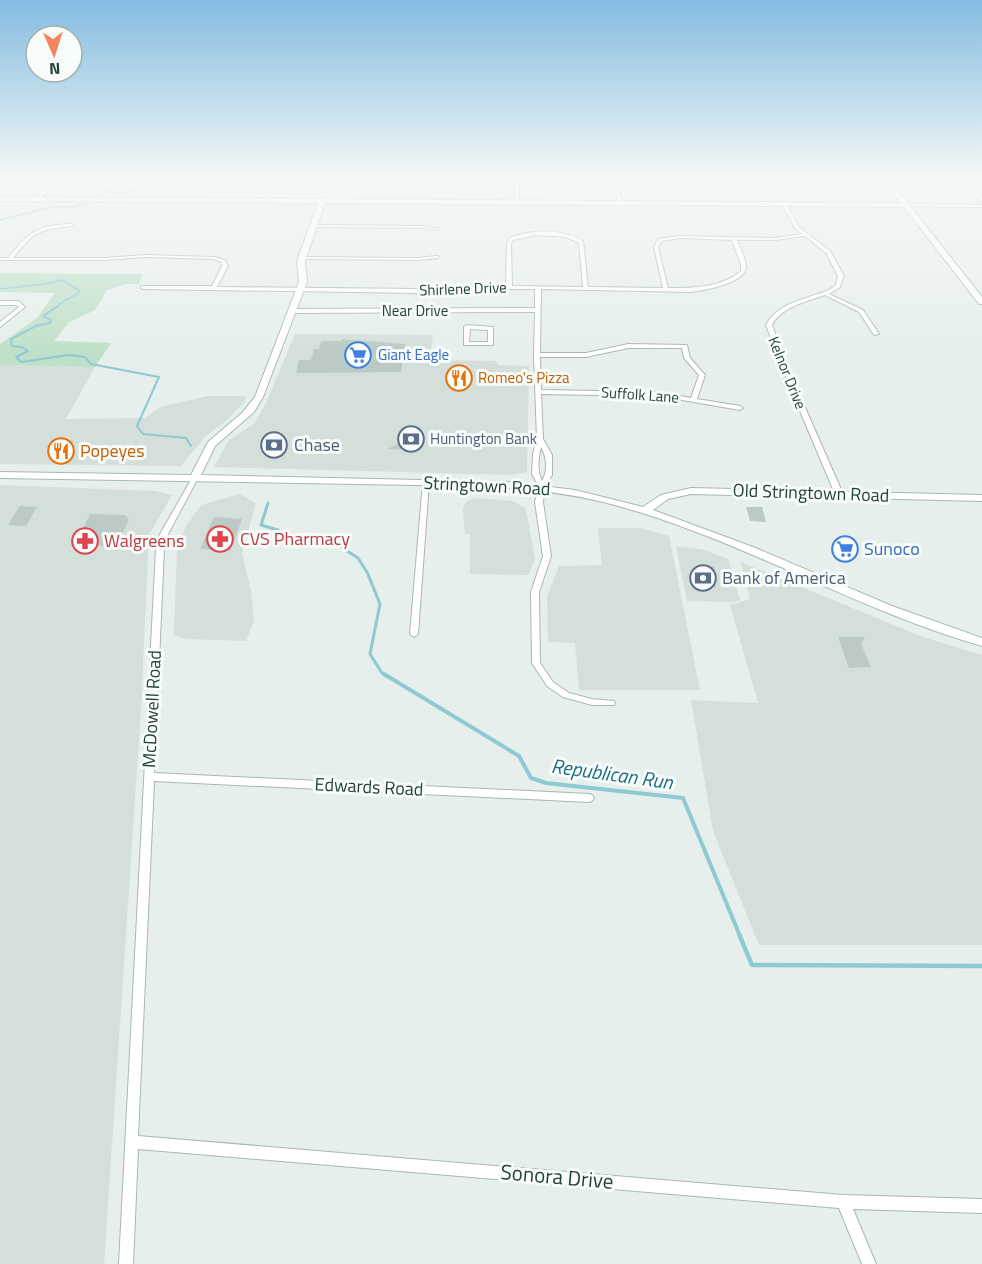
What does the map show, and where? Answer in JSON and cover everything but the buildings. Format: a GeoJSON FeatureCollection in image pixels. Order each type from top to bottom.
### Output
{"type":"FeatureCollection","features":[{"type":"Feature","properties":{"kind":"street"},"geometry":{"type":"LineString","coordinates":[[9,259],[28,237]]}},
{"type":"Feature","properties":{"kind":"street","name":"McDowell Road"},"geometry":{"type":"LineString","coordinates":[[126,1264],[160,549],[163,536],[195,478],[205,454],[215,440],[256,404],[304,279],[302,258],[310,237]]}},
{"type":"Feature","properties":{"kind":"street"},"geometry":{"type":"LineString","coordinates":[[509,287],[508,244],[511,239],[519,237]]}},
{"type":"Feature","properties":{"kind":"street"},"geometry":{"type":"LineString","coordinates":[[573,237],[581,242],[586,289]]}},
{"type":"Feature","properties":{"kind":"street"},"geometry":{"type":"LineString","coordinates":[[666,290],[656,247],[660,240],[680,237],[775,239],[790,237]]}},
{"type":"Feature","properties":{"kind":"street"},"geometry":{"type":"LineString","coordinates":[[807,237],[828,252],[840,272],[841,280],[838,286],[826,294]]}},
{"type":"Feature","properties":{"kind":"street"},"geometry":{"type":"LineString","coordinates":[[931,237],[982,302]]}},
{"type":"Feature","properties":{"kind":"street","name":"Shirlene Drive"},"geometry":{"type":"LineString","coordinates":[[143,287],[419,291],[509,287],[666,290],[706,288],[741,275],[744,265],[734,238]]}},
{"type":"Feature","properties":{"kind":"street"},"geometry":{"type":"LineString","coordinates":[[0,259],[104,259],[146,256],[214,258],[223,261],[225,266],[214,288]]}},
{"type":"Feature","properties":{"kind":"street"},"geometry":{"type":"LineString","coordinates":[[302,258],[417,259],[435,257]]}},
{"type":"Feature","properties":{"kind":"street"},"geometry":{"type":"LineString","coordinates":[[538,288],[537,355],[540,440],[536,454],[535,474],[542,487]]}},
{"type":"Feature","properties":{"kind":"street"},"geometry":{"type":"LineString","coordinates":[[826,294],[861,310],[876,334]]}},
{"type":"Feature","properties":{"kind":"street","name":"Kelnor Drive"},"geometry":{"type":"LineString","coordinates":[[826,294],[776,313],[770,321],[769,330],[839,494]]}},
{"type":"Feature","properties":{"kind":"street"},"geometry":{"type":"LineString","coordinates":[[0,303],[19,303],[22,307],[0,325]]}},
{"type":"Feature","properties":{"kind":"street"},"geometry":{"type":"LineString","coordinates":[[479,327],[482,310]]}},
{"type":"Feature","properties":{"kind":"street","name":"Near Drive"},"geometry":{"type":"LineString","coordinates":[[292,311],[538,310]]}},
{"type":"Feature","properties":{"kind":"street"},"geometry":{"type":"LineString","coordinates":[[467,327],[479,327],[491,328],[491,344],[466,344],[467,327]]}},
{"type":"Feature","properties":{"kind":"street"},"geometry":{"type":"LineString","coordinates":[[537,355],[586,355],[628,346],[686,346],[687,358],[702,375],[693,400]]}},
{"type":"Feature","properties":{"kind":"street","name":"Suffolk Lane"},"geometry":{"type":"LineString","coordinates":[[538,392],[650,393],[740,408]]}},
{"type":"Feature","properties":{"kind":"street"},"geometry":{"type":"LineString","coordinates":[[540,440],[549,455],[549,475],[542,487],[539,502],[547,556],[535,592],[536,663],[550,684],[566,695],[592,702],[611,703]]}},
{"type":"Feature","properties":{"kind":"street","name":"Stringtown Road"},"geometry":{"type":"LineString","coordinates":[[0,475],[426,482],[542,487],[606,500],[644,511],[762,556],[914,620],[982,642]]}},
{"type":"Feature","properties":{"kind":"street"},"geometry":{"type":"LineString","coordinates":[[414,634],[426,482]]}},
{"type":"Feature","properties":{"kind":"street","name":"Old Stringtown Road"},"geometry":{"type":"LineString","coordinates":[[644,511],[665,497],[685,491],[982,498]]}},
{"type":"Feature","properties":{"kind":"street","name":"Edwards Road"},"geometry":{"type":"LineString","coordinates":[[149,777],[589,798]]}},
{"type":"Feature","properties":{"kind":"street","name":"Sonora Drive"},"geometry":{"type":"LineString","coordinates":[[132,1142],[843,1202],[982,1206]]}},
{"type":"Feature","properties":{"kind":"street"},"geometry":{"type":"LineString","coordinates":[[843,1202],[869,1264]]}},
{"type":"Feature","properties":{"kind":"shaded area"},"geometry":{"type":"Polygon","coordinates":[[[295,334],[433,335],[430,360],[496,361],[498,365],[529,366],[527,472],[511,475],[214,467],[229,440],[254,424],[266,403],[295,334]]]}},
{"type":"Feature","properties":{"kind":"shaded area"},"geometry":{"type":"Polygon","coordinates":[[[0,365],[95,367],[66,419],[145,418],[160,407],[208,396],[246,396],[244,402],[227,420],[205,437],[181,466],[0,464],[0,365]]]}},
{"type":"Feature","properties":{"kind":"shaded area"},"geometry":{"type":"Polygon","coordinates":[[[0,485],[155,491],[172,495],[149,535],[141,709],[104,1264],[0,1264],[0,485]]]}},
{"type":"Feature","properties":{"kind":"shaded area"},"geometry":{"type":"Polygon","coordinates":[[[240,494],[256,503],[242,553],[251,591],[254,621],[246,641],[186,639],[174,635],[177,547],[186,526],[201,505],[240,494]]]}},
{"type":"Feature","properties":{"kind":"shaded area"},"geometry":{"type":"Polygon","coordinates":[[[475,498],[513,501],[526,509],[535,559],[528,575],[470,574],[470,534],[465,534],[463,508],[466,502],[475,498]]]}},
{"type":"Feature","properties":{"kind":"shaded area"},"geometry":{"type":"Polygon","coordinates":[[[598,528],[640,528],[669,536],[700,690],[579,690],[575,643],[548,642],[547,597],[559,566],[602,565],[598,528]]]}},
{"type":"Feature","properties":{"kind":"shaded area"},"geometry":{"type":"Polygon","coordinates":[[[676,547],[701,549],[728,559],[740,600],[734,602],[687,601],[676,547]]]}},
{"type":"Feature","properties":{"kind":"shaded area"},"geometry":{"type":"Polygon","coordinates":[[[741,562],[923,637],[982,655],[982,945],[759,945],[713,831],[691,700],[758,703],[730,605],[750,599],[741,562]]]}},
{"type":"Feature","properties":{"kind":"green space"},"geometry":{"type":"Polygon","coordinates":[[[0,273],[143,274],[139,284],[126,284],[107,290],[95,310],[69,322],[54,341],[111,343],[95,367],[0,365],[0,344],[37,318],[55,293],[0,292],[0,273]]]}},
{"type":"Feature","properties":{"kind":"waterway","name":"Republican Run"},"geometry":{"type":"LineString","coordinates":[[0,289],[62,280],[80,291],[56,308]]}},
{"type":"Feature","properties":{"kind":"waterway","name":"Republican Run"},"geometry":{"type":"LineString","coordinates":[[58,306],[43,316],[51,320],[50,323],[36,326],[11,339],[12,346],[22,347],[28,351],[16,357],[21,362],[69,355],[85,357],[91,364],[159,377],[137,426],[143,434],[186,438],[191,446]]}},
{"type":"Feature","properties":{"kind":"waterway","name":"Republican Run"},"geometry":{"type":"LineString","coordinates":[[268,503],[261,525],[278,530],[286,540],[327,538],[358,558],[367,572],[380,604],[370,654],[386,676]]}},
{"type":"Feature","properties":{"kind":"waterway","name":"Republican Run"},"geometry":{"type":"LineString","coordinates":[[384,674],[519,756],[531,778],[546,783],[683,798],[740,936]]}},
{"type":"Feature","properties":{"kind":"waterway","name":"Republican Run"},"geometry":{"type":"LineString","coordinates":[[739,934],[752,965],[982,966]]}},
{"type":"Feature","properties":{"kind":"place","name":"Giant Eagle"},"geometry":{"type":"Point","coordinates":[358,355]}},
{"type":"Feature","properties":{"kind":"place","name":"Romeo's Pizza"},"geometry":{"type":"Point","coordinates":[459,378]}},
{"type":"Feature","properties":{"kind":"place","name":"Huntington Bank"},"geometry":{"type":"Point","coordinates":[411,439]}},
{"type":"Feature","properties":{"kind":"place","name":"Chase"},"geometry":{"type":"Point","coordinates":[274,445]}},
{"type":"Feature","properties":{"kind":"place","name":"Popeyes"},"geometry":{"type":"Point","coordinates":[61,451]}},
{"type":"Feature","properties":{"kind":"place","name":"CVS Pharmacy"},"geometry":{"type":"Point","coordinates":[220,539]}},
{"type":"Feature","properties":{"kind":"place","name":"Walgreens"},"geometry":{"type":"Point","coordinates":[85,541]}},
{"type":"Feature","properties":{"kind":"place","name":"Sunoco"},"geometry":{"type":"Point","coordinates":[845,549]}},
{"type":"Feature","properties":{"kind":"place","name":"Bank of America"},"geometry":{"type":"Point","coordinates":[703,578]}}]}
